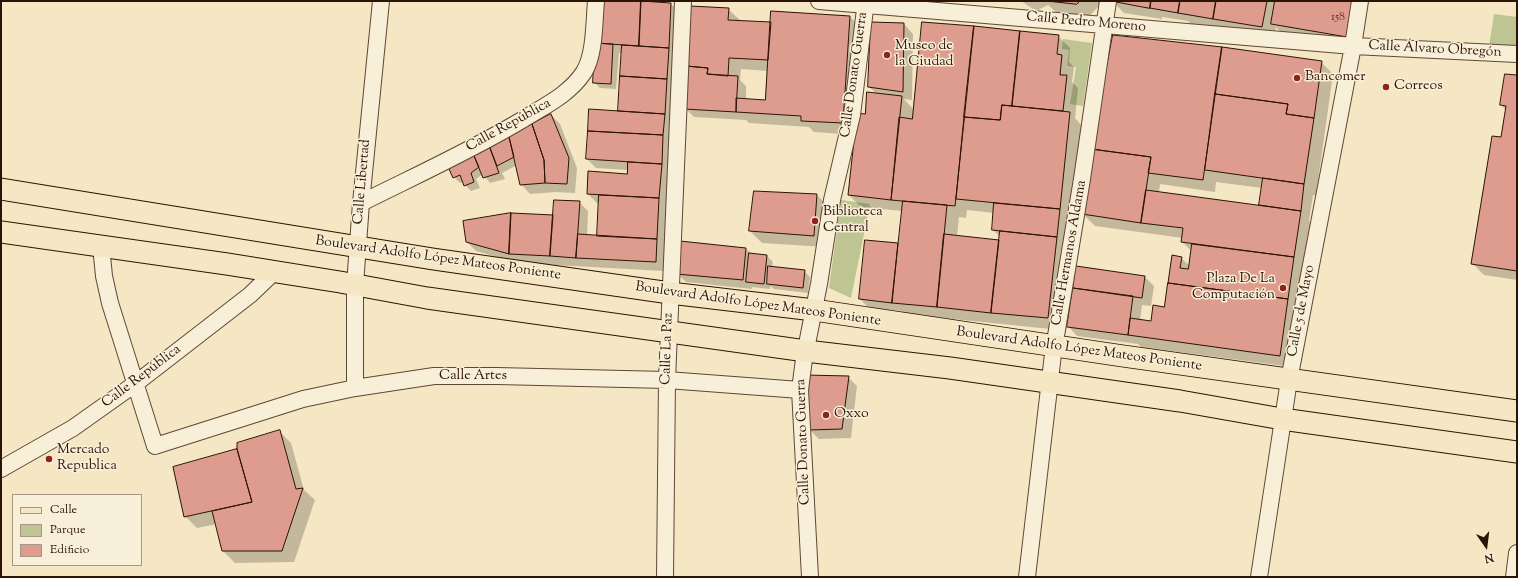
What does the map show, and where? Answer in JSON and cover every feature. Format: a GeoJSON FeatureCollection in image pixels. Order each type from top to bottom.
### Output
{"type":"FeatureCollection","features":[{"type":"Feature","properties":{"kind":"main road","name":"Boulevard Adolfo López Mateos Poniente"},"geometry":{"type":"LineString","coordinates":[[1,189],[300,239],[433,259],[670,293],[814,310],[1517,412]]}},
{"type":"Feature","properties":{"kind":"main road"},"geometry":{"type":"LineString","coordinates":[[1,232],[274,272],[442,300],[806,351],[950,368],[1049,384],[1180,401],[1282,419],[1517,452]]}},
{"type":"Feature","properties":{"kind":"street","name":"Calle Libertad"},"geometry":{"type":"LineString","coordinates":[[355,388],[355,285],[361,203],[381,1]]}},
{"type":"Feature","properties":{"kind":"street","name":"Calle República"},"geometry":{"type":"LineString","coordinates":[[361,203],[492,137],[557,99],[575,84],[584,71],[590,55],[596,1]]}},
{"type":"Feature","properties":{"kind":"street","name":"Calle La Paz"},"geometry":{"type":"LineString","coordinates":[[665,577],[667,380],[683,1]]}},
{"type":"Feature","properties":{"kind":"street","name":"Calle Pedro Moreno"},"geometry":{"type":"LineString","coordinates":[[819,1],[866,2],[1105,25],[1353,46]]}},
{"type":"Feature","properties":{"kind":"street","name":"Calle Hermanos Aldama"},"geometry":{"type":"LineString","coordinates":[[1026,577],[1054,346],[1082,179],[1108,1]]}},
{"type":"Feature","properties":{"kind":"street","name":"Calle 5 de Mayo"},"geometry":{"type":"LineString","coordinates":[[1259,577],[1282,419],[1353,46],[1360,1]]}},
{"type":"Feature","properties":{"kind":"street","name":"Calle Donato Guerra"},"geometry":{"type":"LineString","coordinates":[[810,577],[800,390],[832,200],[852,115],[866,2]]}},
{"type":"Feature","properties":{"kind":"street","name":"Calle Álvaro Obregón"},"geometry":{"type":"LineString","coordinates":[[1353,46],[1517,54]]}},
{"type":"Feature","properties":{"kind":"street"},"geometry":{"type":"LineString","coordinates":[[101,246],[104,276],[110,303],[135,384]]}},
{"type":"Feature","properties":{"kind":"street","name":"Calle República"},"geometry":{"type":"LineString","coordinates":[[1,469],[73,428],[135,384],[250,295],[274,272]]}},
{"type":"Feature","properties":{"kind":"street","name":"Calle Artes"},"geometry":{"type":"LineString","coordinates":[[135,384],[155,446],[303,399],[355,388],[434,376],[667,380],[800,390]]}},
{"type":"Feature","properties":{"kind":"street"},"geometry":{"type":"LineString","coordinates":[[1514,577],[1517,553]]}},
{"type":"Feature","properties":{"kind":"green space"},"geometry":{"type":"Polygon","coordinates":[[[1494,14],[1517,17],[1517,48],[1489,46],[1494,14]]]}},
{"type":"Feature","properties":{"kind":"green space"},"geometry":{"type":"Polygon","coordinates":[[[1063,39],[1092,43],[1083,106],[1070,104],[1076,67],[1067,66],[1069,50],[1062,49],[1063,39]]]}},
{"type":"Feature","properties":{"kind":"green space"},"geometry":{"type":"Polygon","coordinates":[[[841,200],[870,204],[851,298],[829,288],[841,200]]]}},
{"type":"Feature","properties":{"kind":"building"},"geometry":{"type":"Polygon","coordinates":[[[598,1],[641,1],[639,46],[595,43],[598,1]]]}},
{"type":"Feature","properties":{"kind":"building"},"geometry":{"type":"Polygon","coordinates":[[[641,1],[671,3],[669,48],[639,46],[641,1]]]}},
{"type":"Feature","properties":{"kind":"building"},"geometry":{"type":"Polygon","coordinates":[[[1047,1],[1080,1],[1077,4],[1047,1]]]}},
{"type":"Feature","properties":{"kind":"building"},"geometry":{"type":"Polygon","coordinates":[[[1111,1],[1151,1],[1150,8],[1111,1]]]}},
{"type":"Feature","properties":{"kind":"building"},"geometry":{"type":"Polygon","coordinates":[[[1151,1],[1180,1],[1178,13],[1150,8],[1151,1]]]}},
{"type":"Feature","properties":{"kind":"building"},"geometry":{"type":"Polygon","coordinates":[[[1180,1],[1216,1],[1213,19],[1178,13],[1180,1]]]}},
{"type":"Feature","properties":{"kind":"building"},"geometry":{"type":"Polygon","coordinates":[[[1216,1],[1267,1],[1262,27],[1213,19],[1216,1]]]}},
{"type":"Feature","properties":{"kind":"building"},"geometry":{"type":"Polygon","coordinates":[[[1275,1],[1353,1],[1347,37],[1271,24],[1275,1]]]}},
{"type":"Feature","properties":{"kind":"building"},"geometry":{"type":"Polygon","coordinates":[[[690,6],[729,8],[728,20],[771,22],[768,60],[729,58],[728,76],[707,74],[708,68],[686,66],[690,6]]]}},
{"type":"Feature","properties":{"kind":"building"},"geometry":{"type":"Polygon","coordinates":[[[771,11],[850,16],[843,123],[801,121],[801,116],[736,112],[736,98],[765,100],[771,11]]]}},
{"type":"Feature","properties":{"kind":"building","name":"Museo de la Ciudad"},"geometry":{"type":"Polygon","coordinates":[[[871,22],[904,23],[903,92],[868,87],[871,22]]]}},
{"type":"Feature","properties":{"kind":"building"},"geometry":{"type":"Polygon","coordinates":[[[922,22],[974,26],[955,206],[891,200],[899,117],[912,119],[922,22]]]}},
{"type":"Feature","properties":{"kind":"building"},"geometry":{"type":"Polygon","coordinates":[[[974,26],[1020,31],[1012,106],[1002,105],[1000,120],[964,117],[974,26]]]}},
{"type":"Feature","properties":{"kind":"building"},"geometry":{"type":"Polygon","coordinates":[[[1020,31],[1059,35],[1057,54],[1062,55],[1060,75],[1067,75],[1063,111],[1012,106],[1020,31]]]}},
{"type":"Feature","properties":{"kind":"building"},"geometry":{"type":"Polygon","coordinates":[[[1113,35],[1222,47],[1203,180],[1148,173],[1151,157],[1091,149],[1113,35]]]}},
{"type":"Feature","properties":{"kind":"building"},"geometry":{"type":"Polygon","coordinates":[[[595,43],[613,44],[611,84],[593,83],[595,43]]]}},
{"type":"Feature","properties":{"kind":"building"},"geometry":{"type":"Polygon","coordinates":[[[622,45],[669,48],[667,79],[620,76],[622,45]]]}},
{"type":"Feature","properties":{"kind":"building"},"geometry":{"type":"Polygon","coordinates":[[[1222,47],[1322,61],[1314,118],[1286,114],[1288,104],[1215,94],[1222,47]]]}},
{"type":"Feature","properties":{"kind":"building"},"geometry":{"type":"Polygon","coordinates":[[[686,66],[708,68],[707,74],[738,76],[736,112],[684,109],[686,66]]]}},
{"type":"Feature","properties":{"kind":"building"},"geometry":{"type":"Polygon","coordinates":[[[1505,74],[1517,75],[1517,271],[1471,264],[1492,136],[1501,137],[1506,106],[1500,105],[1505,74]]]}},
{"type":"Feature","properties":{"kind":"building"},"geometry":{"type":"Polygon","coordinates":[[[620,76],[667,79],[665,114],[618,111],[620,76]]]}},
{"type":"Feature","properties":{"kind":"building"},"geometry":{"type":"Polygon","coordinates":[[[867,92],[902,96],[891,200],[848,195],[857,113],[865,114],[867,92]]]}},
{"type":"Feature","properties":{"kind":"building"},"geometry":{"type":"Polygon","coordinates":[[[1215,94],[1288,104],[1286,114],[1314,118],[1304,184],[1205,170],[1215,94]]]}},
{"type":"Feature","properties":{"kind":"building"},"geometry":{"type":"Polygon","coordinates":[[[1002,105],[1070,112],[1060,209],[956,199],[964,117],[1000,120],[1002,105]]]}},
{"type":"Feature","properties":{"kind":"building"},"geometry":{"type":"Polygon","coordinates":[[[589,109],[665,114],[663,135],[588,131],[589,109]]]}},
{"type":"Feature","properties":{"kind":"building"},"geometry":{"type":"Polygon","coordinates":[[[551,114],[569,158],[567,184],[545,183],[544,160],[532,124],[551,114]]]}},
{"type":"Feature","properties":{"kind":"building"},"geometry":{"type":"Polygon","coordinates":[[[532,124],[544,160],[545,183],[520,185],[509,137],[532,124]]]}},
{"type":"Feature","properties":{"kind":"building"},"geometry":{"type":"Polygon","coordinates":[[[588,131],[663,135],[662,164],[586,159],[588,131]]]}},
{"type":"Feature","properties":{"kind":"building"},"geometry":{"type":"Polygon","coordinates":[[[509,137],[514,157],[497,166],[490,148],[509,137]]]}},
{"type":"Feature","properties":{"kind":"building"},"geometry":{"type":"Polygon","coordinates":[[[490,148],[499,173],[483,178],[474,156],[490,148]]]}},
{"type":"Feature","properties":{"kind":"building"},"geometry":{"type":"Polygon","coordinates":[[[1091,149],[1151,157],[1141,223],[1082,214],[1091,149]]]}},
{"type":"Feature","properties":{"kind":"building"},"geometry":{"type":"Polygon","coordinates":[[[474,156],[479,167],[471,173],[474,182],[464,186],[460,175],[453,178],[449,169],[474,156]]]}},
{"type":"Feature","properties":{"kind":"building"},"geometry":{"type":"Polygon","coordinates":[[[628,162],[662,164],[659,198],[587,194],[588,171],[627,174],[628,162]]]}},
{"type":"Feature","properties":{"kind":"building"},"geometry":{"type":"Polygon","coordinates":[[[1263,178],[1304,184],[1301,211],[1259,205],[1263,178]]]}},
{"type":"Feature","properties":{"kind":"building"},"geometry":{"type":"Polygon","coordinates":[[[1146,190],[1301,211],[1294,257],[1181,242],[1183,228],[1141,223],[1146,190]]]}},
{"type":"Feature","properties":{"kind":"building"},"geometry":{"type":"Polygon","coordinates":[[[754,191],[817,194],[814,236],[749,231],[754,191]]]}},
{"type":"Feature","properties":{"kind":"building"},"geometry":{"type":"Polygon","coordinates":[[[599,195],[659,198],[657,239],[597,236],[599,195]]]}},
{"type":"Feature","properties":{"kind":"building"},"geometry":{"type":"Polygon","coordinates":[[[554,200],[580,201],[576,258],[550,256],[554,200]]]}},
{"type":"Feature","properties":{"kind":"building"},"geometry":{"type":"Polygon","coordinates":[[[903,201],[947,205],[937,307],[892,303],[903,201]]]}},
{"type":"Feature","properties":{"kind":"building"},"geometry":{"type":"Polygon","coordinates":[[[994,203],[1060,209],[1057,237],[992,230],[994,203]]]}},
{"type":"Feature","properties":{"kind":"building"},"geometry":{"type":"Polygon","coordinates":[[[511,213],[509,254],[466,242],[463,221],[511,213]]]}},
{"type":"Feature","properties":{"kind":"building"},"geometry":{"type":"Polygon","coordinates":[[[511,213],[553,215],[550,256],[509,254],[511,213]]]}},
{"type":"Feature","properties":{"kind":"building"},"geometry":{"type":"Polygon","coordinates":[[[1000,231],[1057,237],[1048,318],[991,313],[1000,231]]]}},
{"type":"Feature","properties":{"kind":"building"},"geometry":{"type":"Polygon","coordinates":[[[578,234],[657,239],[656,262],[576,258],[578,234]]]}},
{"type":"Feature","properties":{"kind":"building"},"geometry":{"type":"Polygon","coordinates":[[[944,234],[999,240],[991,313],[937,307],[944,234]]]}},
{"type":"Feature","properties":{"kind":"building"},"geometry":{"type":"Polygon","coordinates":[[[865,240],[898,243],[892,303],[859,299],[865,240]]]}},
{"type":"Feature","properties":{"kind":"building"},"geometry":{"type":"Polygon","coordinates":[[[680,241],[746,248],[743,280],[676,274],[680,241]]]}},
{"type":"Feature","properties":{"kind":"building"},"geometry":{"type":"Polygon","coordinates":[[[1192,244],[1294,257],[1288,299],[1168,283],[1172,255],[1182,257],[1180,268],[1188,269],[1192,244]]]}},
{"type":"Feature","properties":{"kind":"building"},"geometry":{"type":"Polygon","coordinates":[[[749,253],[767,255],[764,284],[746,282],[749,253]]]}},
{"type":"Feature","properties":{"kind":"building"},"geometry":{"type":"Polygon","coordinates":[[[768,266],[805,270],[803,288],[767,284],[768,266]]]}},
{"type":"Feature","properties":{"kind":"building"},"geometry":{"type":"Polygon","coordinates":[[[1076,266],[1145,276],[1142,298],[1073,288],[1076,266]]]}},
{"type":"Feature","properties":{"kind":"building"},"geometry":{"type":"Polygon","coordinates":[[[1168,283],[1288,299],[1280,356],[1128,335],[1130,318],[1151,321],[1153,305],[1164,307],[1168,283]]]}},
{"type":"Feature","properties":{"kind":"building"},"geometry":{"type":"Polygon","coordinates":[[[1073,288],[1133,296],[1128,335],[1067,327],[1073,288]]]}},
{"type":"Feature","properties":{"kind":"building","name":"Oxxo"},"geometry":{"type":"Polygon","coordinates":[[[805,375],[849,376],[842,429],[809,430],[805,375]]]}},
{"type":"Feature","properties":{"kind":"building"},"geometry":{"type":"Polygon","coordinates":[[[280,430],[296,489],[303,488],[282,551],[222,551],[212,511],[252,502],[237,449],[237,443],[280,430]]]}},
{"type":"Feature","properties":{"kind":"building"},"geometry":{"type":"Polygon","coordinates":[[[237,449],[252,502],[184,517],[173,467],[237,449]]]}},
{"type":"Feature","properties":{"kind":"place","name":"Museo de la Ciudad"},"geometry":{"type":"Point","coordinates":[887,55]}},
{"type":"Feature","properties":{"kind":"place","name":"Bancomer"},"geometry":{"type":"Point","coordinates":[1297,78]}},
{"type":"Feature","properties":{"kind":"place","name":"Correos"},"geometry":{"type":"Point","coordinates":[1386,87]}},
{"type":"Feature","properties":{"kind":"place","name":"Biblioteca Central"},"geometry":{"type":"Point","coordinates":[815,221]}},
{"type":"Feature","properties":{"kind":"place","name":"Plaza De La Computación"},"geometry":{"type":"Point","coordinates":[1283,288]}},
{"type":"Feature","properties":{"kind":"place","name":"Oxxo"},"geometry":{"type":"Point","coordinates":[826,415]}},
{"type":"Feature","properties":{"kind":"place","name":"Mercado Republica"},"geometry":{"type":"Point","coordinates":[49,459]}}]}
